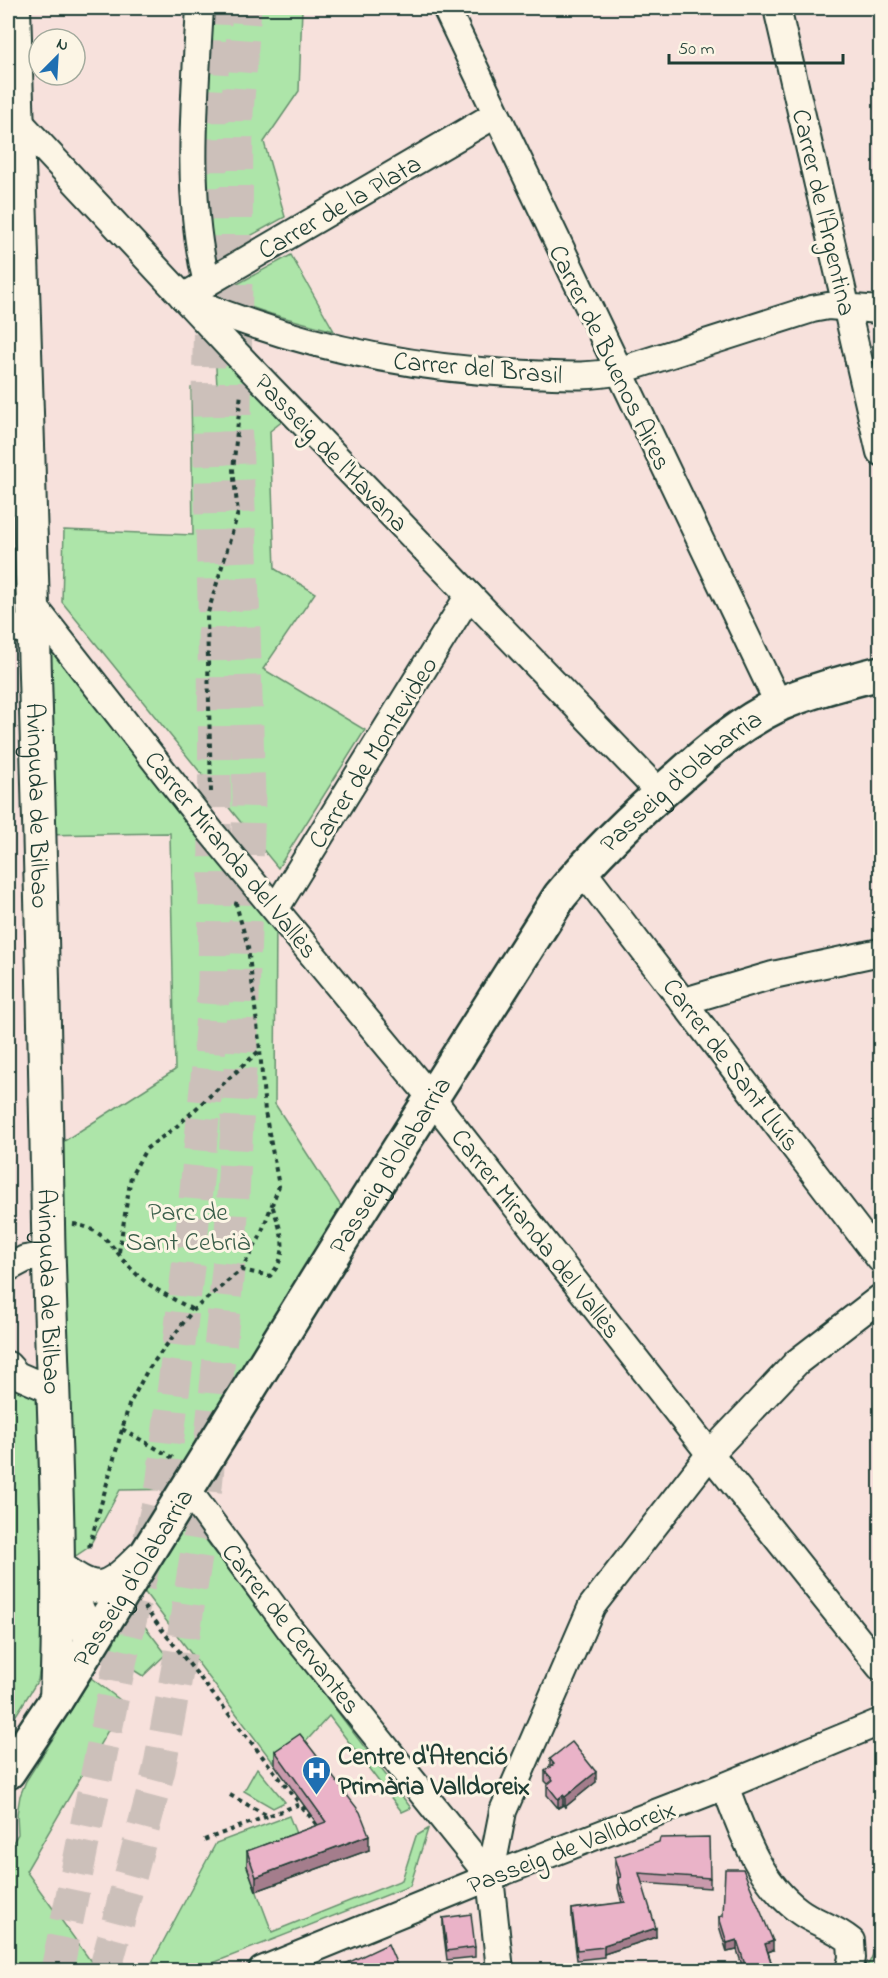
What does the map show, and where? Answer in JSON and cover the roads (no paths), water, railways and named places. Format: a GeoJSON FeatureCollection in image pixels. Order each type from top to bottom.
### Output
{"type":"FeatureCollection","features":[{"type":"Feature","properties":{"kind":"main road","name":"Passeig d'Olabarria"},"geometry":{"type":"LineString","coordinates":[[8,1772],[56,1700],[543,922],[582,870],[660,793],[717,743],[746,723],[779,705],[815,690],[880,673]]}},
{"type":"Feature","properties":{"kind":"street","name":"Avinguda de Bilbao"},"geometry":{"type":"LineString","coordinates":[[14,8],[13,115],[17,401],[54,1391],[59,1568],[56,1700]]}},
{"type":"Feature","properties":{"kind":"street"},"geometry":{"type":"LineString","coordinates":[[200,8],[194,108],[195,203],[201,262],[207,284]]}},
{"type":"Feature","properties":{"kind":"street","name":"Carrer de Buenos Aires"},"geometry":{"type":"LineString","coordinates":[[446,8],[495,115],[779,705]]}},
{"type":"Feature","properties":{"kind":"street","name":"Carrer de l'Argentina"},"geometry":{"type":"LineString","coordinates":[[777,8],[880,452]]}},
{"type":"Feature","properties":{"kind":"street","name":"Passeig de l'Havana"},"geometry":{"type":"LineString","coordinates":[[13,115],[183,297],[660,793]]}},
{"type":"Feature","properties":{"kind":"street","name":"Carrer de la Plata"},"geometry":{"type":"LineString","coordinates":[[183,297],[495,115]]}},
{"type":"Feature","properties":{"kind":"street","name":"Carrer del Brasil"},"geometry":{"type":"LineString","coordinates":[[183,297],[232,318],[363,355],[430,366],[570,375],[601,375],[618,371],[812,309],[828,306],[880,310]]}},
{"type":"Feature","properties":{"kind":"street","name":"Carrer de Montevideo"},"geometry":{"type":"LineString","coordinates":[[276,908],[469,595]]}},
{"type":"Feature","properties":{"kind":"street","name":"Carrer Miranda del Vallès"},"geometry":{"type":"LineString","coordinates":[[25,621],[276,908],[432,1098],[710,1454],[880,1666]]}},
{"type":"Feature","properties":{"kind":"street","name":"Carrer de Sant Lluís"},"geometry":{"type":"LineString","coordinates":[[582,870],[880,1259]]}},
{"type":"Feature","properties":{"kind":"street"},"geometry":{"type":"LineString","coordinates":[[684,1001],[773,975],[880,952]]}},
{"type":"Feature","properties":{"kind":"street"},"geometry":{"type":"LineString","coordinates":[[8,1268],[25,1259],[49,1256]]}},
{"type":"Feature","properties":{"kind":"street"},"geometry":{"type":"LineString","coordinates":[[500,1971],[490,1877],[503,1811],[592,1606],[710,1454],[798,1362],[880,1298]]}},
{"type":"Feature","properties":{"kind":"street"},"geometry":{"type":"LineString","coordinates":[[8,1365],[17,1375],[54,1391]]}},
{"type":"Feature","properties":{"kind":"street","name":"Carrer de Cervantes"},"geometry":{"type":"LineString","coordinates":[[193,1480],[288,1628],[490,1877]]}},
{"type":"Feature","properties":{"kind":"street"},"geometry":{"type":"LineString","coordinates":[[59,1568],[76,1581],[98,1588],[110,1585],[122,1578],[151,1548]]}},
{"type":"Feature","properties":{"kind":"street"},"geometry":{"type":"LineString","coordinates":[[59,1568],[92,1641]]}},
{"type":"Feature","properties":{"kind":"street","name":"Passeig de Valldoreix"},"geometry":{"type":"LineString","coordinates":[[262,1971],[490,1877],[725,1786],[880,1722]]}},
{"type":"Feature","properties":{"kind":"street"},"geometry":{"type":"LineString","coordinates":[[725,1786],[748,1848],[776,1889],[799,1911],[838,1930],[851,1941],[852,1958],[849,1971]]}},
{"type":"Feature","properties":{"kind":"tunnel"},"geometry":{"type":"LineString","coordinates":[[57,1970],[117,1676],[162,1487],[191,1242],[209,1057],[214,983],[215,894],[214,599],[208,394],[211,271],[210,109],[216,8]]}},
{"type":"Feature","properties":{"kind":"tunnel"},"geometry":{"type":"LineString","coordinates":[[105,1970],[159,1770],[183,1639],[204,1506],[230,1250],[242,1033],[249,797],[235,419],[237,113],[245,8]]}},
{"type":"Feature","properties":{"kind":"place","name":"Centre d'Atenció Primària Valldoreix"},"geometry":{"type":"Point","coordinates":[317,1796]}},
{"type":"Feature","properties":{"kind":"park label","name":"Parc de Sant Cebrià"},"geometry":{"type":"Point","coordinates":[188,1226]}}]}
